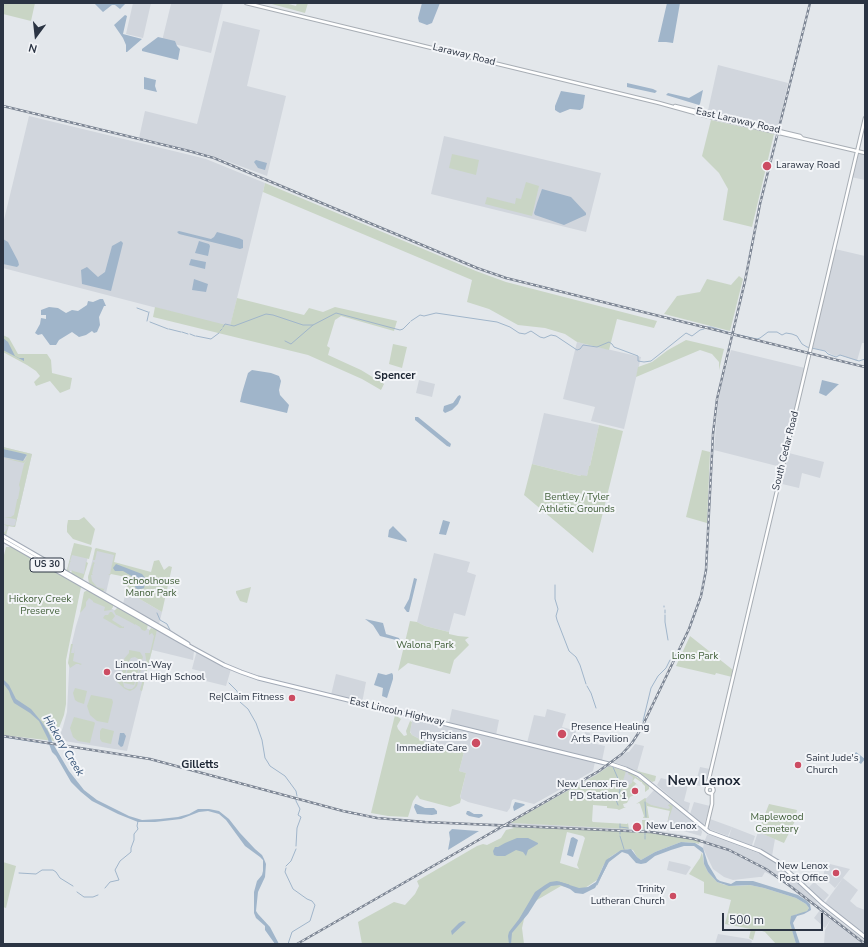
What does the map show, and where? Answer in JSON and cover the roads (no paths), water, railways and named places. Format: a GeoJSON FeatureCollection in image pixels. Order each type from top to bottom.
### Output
{"type":"FeatureCollection","features":[{"type":"Feature","properties":{"kind":"main road","name":"Laraway Road"},"geometry":{"type":"LineString","coordinates":[[246,3],[659,103]]}},
{"type":"Feature","properties":{"kind":"main road","name":"Laraway Road"},"geometry":{"type":"LineString","coordinates":[[253,3],[292,14]]}},
{"type":"Feature","properties":{"kind":"main road","name":"East Laraway Road"},"geometry":{"type":"LineString","coordinates":[[659,103],[703,112],[865,153]]}},
{"type":"Feature","properties":{"kind":"main road","name":"South Cedar Road"},"geometry":{"type":"LineString","coordinates":[[708,787],[865,118]]}},
{"type":"Feature","properties":{"kind":"main road","name":"US 30"},"geometry":{"type":"LineString","coordinates":[[3,536],[84,585]]}},
{"type":"Feature","properties":{"kind":"main road","name":"US 30"},"geometry":{"type":"LineString","coordinates":[[3,540],[84,585]]}},
{"type":"Feature","properties":{"kind":"main road","name":"East Lincoln Highway"},"geometry":{"type":"LineString","coordinates":[[84,585],[228,667],[252,676],[626,769],[639,775],[705,830]]}},
{"type":"Feature","properties":{"kind":"main road"},"geometry":{"type":"LineString","coordinates":[[705,830],[711,807],[711,794],[713,788],[708,787],[706,790],[711,794]]}},
{"type":"Feature","properties":{"kind":"main road","name":"US 30"},"geometry":{"type":"LineString","coordinates":[[705,830],[773,858],[822,903],[865,938]]}},
{"type":"Feature","properties":{"kind":"water"},"geometry":{"type":"Polygon","coordinates":[[[94,3],[126,3],[120,9],[115,5],[112,5],[103,12],[94,3]]]}},
{"type":"Feature","properties":{"kind":"water"},"geometry":{"type":"Polygon","coordinates":[[[422,3],[440,3],[432,23],[427,25],[419,22],[418,18],[422,3]]]}},
{"type":"Feature","properties":{"kind":"water"},"geometry":{"type":"Polygon","coordinates":[[[667,3],[680,3],[673,43],[658,42],[667,3]]]}},
{"type":"Feature","properties":{"kind":"water"},"geometry":{"type":"Polygon","coordinates":[[[125,15],[127,16],[123,34],[142,39],[127,52],[123,38],[114,25],[125,15]]]}},
{"type":"Feature","properties":{"kind":"water"},"geometry":{"type":"Polygon","coordinates":[[[158,37],[175,41],[180,49],[178,60],[142,51],[142,49],[158,37]]]}},
{"type":"Feature","properties":{"kind":"water"},"geometry":{"type":"Polygon","coordinates":[[[144,77],[156,80],[155,86],[157,92],[144,89],[144,77]]]}},
{"type":"Feature","properties":{"kind":"water"},"geometry":{"type":"Polygon","coordinates":[[[627,83],[657,91],[655,93],[627,87],[627,83]]]}},
{"type":"Feature","properties":{"kind":"water"},"geometry":{"type":"Polygon","coordinates":[[[703,90],[699,105],[666,95],[668,93],[689,98],[703,90]]]}},
{"type":"Feature","properties":{"kind":"water"},"geometry":{"type":"Polygon","coordinates":[[[561,91],[585,95],[583,108],[580,110],[570,109],[560,113],[555,110],[555,106],[561,91]]]}},
{"type":"Feature","properties":{"kind":"water"},"geometry":{"type":"Polygon","coordinates":[[[256,160],[267,163],[265,170],[258,168],[254,162],[256,160]]]}},
{"type":"Feature","properties":{"kind":"water"},"geometry":{"type":"Polygon","coordinates":[[[542,189],[571,197],[586,213],[586,215],[564,225],[535,215],[534,213],[542,189]]]}},
{"type":"Feature","properties":{"kind":"water"},"geometry":{"type":"Polygon","coordinates":[[[179,231],[211,239],[217,232],[243,240],[243,248],[240,249],[179,234],[177,232],[179,231]]]}},
{"type":"Feature","properties":{"kind":"water"},"geometry":{"type":"Polygon","coordinates":[[[3,239],[8,242],[18,261],[19,265],[17,267],[3,264],[3,239]]]}},
{"type":"Feature","properties":{"kind":"water"},"geometry":{"type":"Polygon","coordinates":[[[121,241],[123,243],[111,291],[82,284],[81,270],[87,267],[98,277],[105,272],[112,246],[121,241]]]}},
{"type":"Feature","properties":{"kind":"water"},"geometry":{"type":"Polygon","coordinates":[[[199,241],[209,244],[208,256],[195,253],[199,241]]]}},
{"type":"Feature","properties":{"kind":"water"},"geometry":{"type":"Polygon","coordinates":[[[191,259],[206,262],[205,269],[189,265],[191,259]]]}},
{"type":"Feature","properties":{"kind":"water"},"geometry":{"type":"Polygon","coordinates":[[[194,279],[208,284],[206,292],[192,290],[194,279]]]}},
{"type":"Feature","properties":{"kind":"water"},"geometry":{"type":"Polygon","coordinates":[[[103,299],[106,306],[104,306],[99,317],[100,325],[97,332],[94,333],[92,331],[79,337],[72,332],[59,340],[56,345],[50,345],[42,334],[38,335],[35,333],[40,324],[41,318],[46,319],[46,315],[41,315],[41,310],[49,307],[58,308],[66,313],[72,310],[78,311],[87,305],[88,301],[93,302],[103,299]]]}},
{"type":"Feature","properties":{"kind":"water"},"geometry":{"type":"Polygon","coordinates":[[[3,338],[8,342],[15,356],[24,358],[24,361],[3,350],[3,338]]]}},
{"type":"Feature","properties":{"kind":"water"},"geometry":{"type":"Polygon","coordinates":[[[252,370],[279,376],[281,381],[279,390],[280,395],[289,405],[287,413],[240,402],[248,373],[252,370]]]}},
{"type":"Feature","properties":{"kind":"water"},"geometry":{"type":"Polygon","coordinates":[[[822,380],[839,384],[826,396],[819,393],[822,380]]]}},
{"type":"Feature","properties":{"kind":"water"},"geometry":{"type":"Polygon","coordinates":[[[460,395],[461,397],[458,404],[452,410],[445,413],[443,411],[444,406],[453,403],[460,395]]]}},
{"type":"Feature","properties":{"kind":"water"},"geometry":{"type":"Polygon","coordinates":[[[415,417],[418,417],[450,443],[450,447],[415,420],[415,417]]]}},
{"type":"Feature","properties":{"kind":"water"},"geometry":{"type":"Polygon","coordinates":[[[3,449],[27,455],[23,461],[3,457],[3,449]]]}},
{"type":"Feature","properties":{"kind":"water"},"geometry":{"type":"Polygon","coordinates":[[[443,520],[450,522],[446,535],[439,534],[443,520]]]}},
{"type":"Feature","properties":{"kind":"water"},"geometry":{"type":"Polygon","coordinates":[[[393,526],[406,539],[407,542],[388,537],[389,530],[393,526]]]}},
{"type":"Feature","properties":{"kind":"water"},"geometry":{"type":"Polygon","coordinates":[[[116,564],[142,574],[146,579],[144,588],[138,590],[135,587],[133,577],[123,571],[115,571],[113,568],[116,564]]]}},
{"type":"Feature","properties":{"kind":"water"},"geometry":{"type":"Polygon","coordinates":[[[414,578],[417,579],[409,612],[407,612],[404,608],[409,599],[414,578]]]}},
{"type":"Feature","properties":{"kind":"water"},"geometry":{"type":"Polygon","coordinates":[[[365,619],[383,623],[386,634],[399,638],[400,641],[380,636],[373,625],[365,619]]]}},
{"type":"Feature","properties":{"kind":"water"},"geometry":{"type":"Polygon","coordinates":[[[378,673],[386,675],[392,673],[393,675],[387,698],[382,696],[383,688],[374,685],[378,673]]]}},
{"type":"Feature","properties":{"kind":"water"},"geometry":{"type":"Polygon","coordinates":[[[3,679],[9,685],[16,699],[31,709],[41,721],[48,731],[52,742],[69,771],[84,790],[97,800],[129,816],[142,820],[178,817],[189,814],[198,809],[219,811],[229,819],[240,833],[262,855],[266,864],[265,877],[258,892],[256,911],[270,927],[279,944],[275,944],[265,930],[265,926],[256,918],[254,913],[254,892],[257,881],[262,875],[263,860],[245,846],[226,820],[219,814],[208,811],[199,812],[181,819],[138,822],[92,801],[71,782],[56,756],[52,752],[48,739],[39,721],[30,713],[14,703],[9,691],[3,683],[3,679]]]}},
{"type":"Feature","properties":{"kind":"water"},"geometry":{"type":"Polygon","coordinates":[[[120,733],[124,733],[126,736],[123,746],[121,747],[118,744],[120,733]]]}},
{"type":"Feature","properties":{"kind":"water"},"geometry":{"type":"Polygon","coordinates":[[[856,752],[865,759],[861,764],[852,757],[856,752]]]}},
{"type":"Feature","properties":{"kind":"water"},"geometry":{"type":"Polygon","coordinates":[[[515,802],[525,805],[514,811],[513,807],[515,802]]]}},
{"type":"Feature","properties":{"kind":"water"},"geometry":{"type":"Polygon","coordinates":[[[415,804],[425,808],[434,808],[437,811],[437,814],[417,814],[414,807],[415,804]]]}},
{"type":"Feature","properties":{"kind":"water"},"geometry":{"type":"Polygon","coordinates":[[[467,811],[474,814],[482,814],[483,816],[479,818],[469,816],[466,814],[467,811]]]}},
{"type":"Feature","properties":{"kind":"water"},"geometry":{"type":"Polygon","coordinates":[[[452,829],[479,831],[448,850],[450,839],[449,832],[452,829]]]}},
{"type":"Feature","properties":{"kind":"water"},"geometry":{"type":"Polygon","coordinates":[[[573,837],[578,840],[573,857],[567,855],[571,838],[573,837]]]}},
{"type":"Feature","properties":{"kind":"water"},"geometry":{"type":"Polygon","coordinates":[[[517,838],[528,838],[538,844],[528,850],[526,856],[523,852],[516,850],[505,856],[494,855],[493,851],[495,847],[517,838]]]}},
{"type":"Feature","properties":{"kind":"water"},"geometry":{"type":"Polygon","coordinates":[[[681,842],[695,843],[703,848],[708,864],[717,879],[720,881],[731,884],[736,881],[753,881],[798,895],[807,901],[810,904],[811,910],[797,916],[793,923],[800,944],[796,944],[790,923],[791,916],[807,911],[809,908],[806,904],[796,898],[764,888],[750,885],[729,886],[717,882],[708,872],[704,864],[703,853],[694,846],[684,846],[655,856],[646,863],[641,864],[636,863],[628,854],[622,852],[609,862],[595,888],[583,894],[575,893],[560,885],[551,886],[542,892],[528,914],[512,933],[511,944],[509,944],[509,932],[519,919],[535,892],[550,882],[557,881],[579,888],[588,887],[596,882],[606,860],[621,850],[631,849],[641,860],[655,852],[681,842]]]}},
{"type":"Feature","properties":{"kind":"water"},"geometry":{"type":"Polygon","coordinates":[[[463,921],[466,922],[452,935],[451,931],[463,921]]]}},
{"type":"Feature","properties":{"kind":"waterway"},"geometry":{"type":"LineString","coordinates":[[137,308],[148,312]]}},
{"type":"Feature","properties":{"kind":"waterway"},"geometry":{"type":"LineString","coordinates":[[147,321],[149,312]]}},
{"type":"Feature","properties":{"kind":"waterway"},"geometry":{"type":"LineString","coordinates":[[223,327],[225,324],[234,326],[266,314],[303,325],[313,325],[336,313],[400,330],[410,322]]}},
{"type":"Feature","properties":{"kind":"waterway"},"geometry":{"type":"LineString","coordinates":[[411,321],[420,315],[424,316],[436,313],[497,322],[510,327],[519,333],[525,334],[531,331],[544,338],[551,335],[556,336],[577,350],[583,345],[597,347],[609,342],[614,347],[638,356],[638,361],[644,362],[651,361],[686,333],[692,336],[704,329]]}},
{"type":"Feature","properties":{"kind":"waterway"},"geometry":{"type":"LineString","coordinates":[[150,322],[168,329]]}},
{"type":"Feature","properties":{"kind":"waterway"},"geometry":{"type":"LineString","coordinates":[[285,341],[291,344],[313,325]]}},
{"type":"Feature","properties":{"kind":"waterway"},"geometry":{"type":"LineString","coordinates":[[707,327],[757,339],[768,332],[777,332],[782,335],[786,333],[792,334],[797,336],[802,344],[807,347],[825,351],[836,357],[840,355],[859,361],[865,359]]}},
{"type":"Feature","properties":{"kind":"waterway"},"geometry":{"type":"LineString","coordinates":[[169,329],[181,332]]}},
{"type":"Feature","properties":{"kind":"waterway"},"geometry":{"type":"LineString","coordinates":[[182,332],[188,334]]}},
{"type":"Feature","properties":{"kind":"waterway"},"geometry":{"type":"LineString","coordinates":[[196,336],[211,339],[219,333]]}},
{"type":"Feature","properties":{"kind":"waterway"},"geometry":{"type":"LineString","coordinates":[[190,334],[195,336]]}},
{"type":"Feature","properties":{"kind":"waterway"},"geometry":{"type":"LineString","coordinates":[[555,585],[555,599],[558,609],[556,616],[557,620],[569,651],[576,657],[580,665],[586,684]]}},
{"type":"Feature","properties":{"kind":"waterway"},"geometry":{"type":"LineString","coordinates":[[157,613],[160,620],[167,624],[170,630]]}},
{"type":"Feature","properties":{"kind":"waterway"},"geometry":{"type":"LineString","coordinates":[[665,615],[668,640]]}},
{"type":"Feature","properties":{"kind":"waterway"},"geometry":{"type":"LineString","coordinates":[[643,721],[651,688],[670,660]]}},
{"type":"Feature","properties":{"kind":"waterway"},"geometry":{"type":"LineString","coordinates":[[229,683],[237,691],[240,702],[248,709],[256,723],[262,740],[265,758],[270,766],[285,776],[296,791],[297,796]]}},
{"type":"Feature","properties":{"kind":"waterway"},"geometry":{"type":"LineString","coordinates":[[587,686],[596,708]]}},
{"type":"Feature","properties":{"kind":"waterway"},"geometry":{"type":"LineString","coordinates":[[3,737],[49,744]]}},
{"type":"Feature","properties":{"kind":"waterway"},"geometry":{"type":"LineString","coordinates":[[613,767],[619,781],[620,791],[616,800],[618,805]]}},
{"type":"Feature","properties":{"kind":"waterway"},"geometry":{"type":"LineString","coordinates":[[296,798],[300,809],[298,815],[301,817],[297,828],[296,846]]}},
{"type":"Feature","properties":{"kind":"waterway"},"geometry":{"type":"LineString","coordinates":[[645,802],[646,817]]}},
{"type":"Feature","properties":{"kind":"waterway"},"geometry":{"type":"LineString","coordinates":[[105,888],[110,882],[119,880],[115,870],[120,861],[131,852],[134,834],[138,829],[138,821]]}},
{"type":"Feature","properties":{"kind":"waterway"},"geometry":{"type":"LineString","coordinates":[[645,830],[646,821]]}},
{"type":"Feature","properties":{"kind":"waterway"},"geometry":{"type":"LineString","coordinates":[[620,827],[628,828]]}},
{"type":"Feature","properties":{"kind":"waterway"},"geometry":{"type":"LineString","coordinates":[[620,836],[624,849]]}},
{"type":"Feature","properties":{"kind":"waterway"},"geometry":{"type":"LineString","coordinates":[[286,866],[291,861],[296,849]]}},
{"type":"Feature","properties":{"kind":"waterway","name":"Hickory Creek"},"geometry":{"type":"LineString","coordinates":[[597,885],[606,866]]}},
{"type":"Feature","properties":{"kind":"waterway"},"geometry":{"type":"LineString","coordinates":[[286,868],[285,872],[293,889],[312,901],[315,905],[310,921],[292,932],[288,944]]}},
{"type":"Feature","properties":{"kind":"waterway"},"geometry":{"type":"LineString","coordinates":[[19,873],[36,874],[42,870],[53,870],[60,878],[73,886]]}},
{"type":"Feature","properties":{"kind":"waterway","name":"Hickory Creek"},"geometry":{"type":"LineString","coordinates":[[559,882],[569,885]]}},
{"type":"Feature","properties":{"kind":"waterway"},"geometry":{"type":"LineString","coordinates":[[77,892],[84,897],[93,897],[98,895]]}},
{"type":"Feature","properties":{"kind":"railway"},"geometry":{"type":"LineString","coordinates":[[297,944],[599,771],[622,754],[632,743],[641,729],[689,629],[701,596],[706,570],[713,434],[717,399],[745,281],[760,204],[810,3]]}},
{"type":"Feature","properties":{"kind":"railway"},"geometry":{"type":"LineString","coordinates":[[3,106],[214,158],[477,268],[506,278],[865,367]]}},
{"type":"Feature","properties":{"kind":"railway"},"geometry":{"type":"LineString","coordinates":[[3,736],[150,759],[343,811],[377,818],[425,822],[651,832],[694,839],[729,850],[766,869],[865,944]]}},
{"type":"Feature","properties":{"kind":"place","name":"Laraway Road"},"geometry":{"type":"Point","coordinates":[767,166]}},
{"type":"Feature","properties":{"kind":"place","name":"Lincoln-Way Central High School"},"geometry":{"type":"Point","coordinates":[107,672]}},
{"type":"Feature","properties":{"kind":"place","name":"Re|Claim Fitness"},"geometry":{"type":"Point","coordinates":[292,698]}},
{"type":"Feature","properties":{"kind":"place","name":"Presence Healing Arts Pavilion"},"geometry":{"type":"Point","coordinates":[562,734]}},
{"type":"Feature","properties":{"kind":"place","name":"Physicians Immediate Care"},"geometry":{"type":"Point","coordinates":[476,743]}},
{"type":"Feature","properties":{"kind":"place","name":"Saint Jude's Church"},"geometry":{"type":"Point","coordinates":[798,765]}},
{"type":"Feature","properties":{"kind":"place","name":"New Lenox Fire PD Station 1"},"geometry":{"type":"Point","coordinates":[635,791]}},
{"type":"Feature","properties":{"kind":"place","name":"New Lenox"},"geometry":{"type":"Point","coordinates":[637,827]}},
{"type":"Feature","properties":{"kind":"place","name":"New Lenox Post Office"},"geometry":{"type":"Point","coordinates":[836,873]}},
{"type":"Feature","properties":{"kind":"place","name":"Trinity Lutheran Church"},"geometry":{"type":"Point","coordinates":[673,896]}},
{"type":"Feature","properties":{"kind":"district","name":"Spencer"},"geometry":{"type":"Point","coordinates":[395,376]}},
{"type":"Feature","properties":{"kind":"district","name":"Gilletts"},"geometry":{"type":"Point","coordinates":[200,765]}},
{"type":"Feature","properties":{"kind":"district","name":"New Lenox"},"geometry":{"type":"Point","coordinates":[704,782]}},
{"type":"Feature","properties":{"kind":"park label","name":"Bentley / Tyler Athletic Grounds"},"geometry":{"type":"Point","coordinates":[577,504]}},
{"type":"Feature","properties":{"kind":"park label","name":"Schoolhouse Manor Park"},"geometry":{"type":"Point","coordinates":[151,588]}},
{"type":"Feature","properties":{"kind":"park label","name":"Hickory Creek Preserve"},"geometry":{"type":"Point","coordinates":[40,606]}},
{"type":"Feature","properties":{"kind":"park label","name":"Walona Park"},"geometry":{"type":"Point","coordinates":[425,646]}},
{"type":"Feature","properties":{"kind":"park label","name":"Lions Park"},"geometry":{"type":"Point","coordinates":[695,657]}},
{"type":"Feature","properties":{"kind":"park label","name":"Maplewood Cemetery"},"geometry":{"type":"Point","coordinates":[777,824]}}]}
